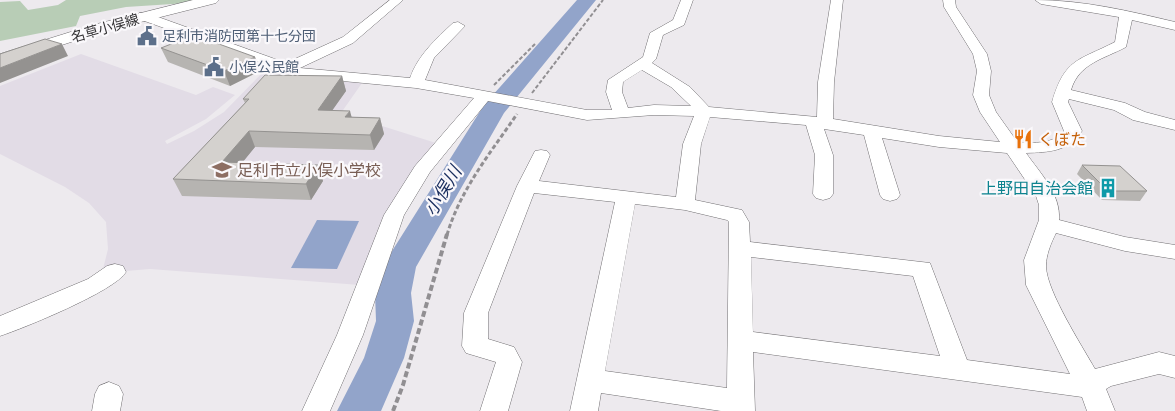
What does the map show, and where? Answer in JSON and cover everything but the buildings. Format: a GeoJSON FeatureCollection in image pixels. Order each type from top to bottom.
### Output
{"type":"FeatureCollection","features":[{"type":"Feature","properties":{"kind":"main road","name":"名草小俣線"},"geometry":{"type":"LineString","coordinates":[[0,60],[143,16],[211,0]]}},
{"type":"Feature","properties":{"kind":"street"},"geometry":{"type":"LineString","coordinates":[[287,68],[348,40],[397,0]]}},
{"type":"Feature","properties":{"kind":"street"},"geometry":{"type":"LineString","coordinates":[[622,113],[612,90],[614,84],[622,76],[643,64],[651,55],[657,33],[679,22],[687,0]]}},
{"type":"Feature","properties":{"kind":"street"},"geometry":{"type":"LineString","coordinates":[[823,194],[824,155],[819,123],[837,0]]}},
{"type":"Feature","properties":{"kind":"street"},"geometry":{"type":"LineString","coordinates":[[949,0],[950,7],[974,42],[983,62],[981,95],[984,104],[1001,133],[1015,148],[1046,196],[1049,205],[1049,224],[1036,258],[1035,272],[1038,285],[1101,411]]}},
{"type":"Feature","properties":{"kind":"street"},"geometry":{"type":"LineString","coordinates":[[1041,0],[1126,11],[1175,26]]}},
{"type":"Feature","properties":{"kind":"street"},"geometry":{"type":"LineString","coordinates":[[143,16],[301,72],[416,82],[586,115],[609,116],[653,110],[774,117],[926,141],[1015,148],[1059,144],[1070,139],[1073,131],[1060,102],[1066,82],[1079,63],[1121,44],[1126,11]]}},
{"type":"Feature","properties":{"kind":"street"},"geometry":{"type":"LineString","coordinates":[[416,82],[426,56],[458,26]]}},
{"type":"Feature","properties":{"kind":"street"},"geometry":{"type":"LineString","coordinates":[[643,64],[668,78],[696,102],[704,112]]}},
{"type":"Feature","properties":{"kind":"street"},"geometry":{"type":"LineString","coordinates":[[1063,93],[1119,106],[1148,119],[1175,124]]}},
{"type":"Feature","properties":{"kind":"street"},"geometry":{"type":"LineString","coordinates":[[316,411],[350,335],[394,215],[422,170],[487,96]]}},
{"type":"Feature","properties":{"kind":"street"},"geometry":{"type":"LineString","coordinates":[[685,204],[692,144],[704,112]]}},
{"type":"Feature","properties":{"kind":"street"},"geometry":{"type":"LineString","coordinates":[[873,132],[873,140],[890,195]]}},
{"type":"Feature","properties":{"kind":"street"},"geometry":{"type":"LineString","coordinates":[[494,411],[509,362],[505,354],[475,346],[476,313],[541,155]]}},
{"type":"Feature","properties":{"kind":"street"},"geometry":{"type":"LineString","coordinates":[[527,186],[626,199],[685,204],[735,215],[739,222],[741,407],[590,380]]}},
{"type":"Feature","properties":{"kind":"street"},"geometry":{"type":"LineString","coordinates":[[584,411],[626,199]]}},
{"type":"Feature","properties":{"kind":"street"},"geometry":{"type":"LineString","coordinates":[[1049,224],[1125,244],[1175,252]]}},
{"type":"Feature","properties":{"kind":"street"},"geometry":{"type":"LineString","coordinates":[[740,248],[922,269],[957,368]]}},
{"type":"Feature","properties":{"kind":"street"},"geometry":{"type":"LineString","coordinates":[[0,326],[96,285],[115,272]]}},
{"type":"Feature","properties":{"kind":"street"},"geometry":{"type":"LineString","coordinates":[[741,340],[957,368],[1076,386],[1089,385],[1104,377],[1159,363],[1175,367]]}},
{"type":"Feature","properties":{"kind":"path"},"geometry":{"type":"LineString","coordinates":[[394,411],[452,218],[472,179],[522,103],[603,0]]}},
{"type":"Feature","properties":{"kind":"path"},"geometry":{"type":"LineString","coordinates":[[487,96],[536,44]]}},
{"type":"Feature","properties":{"kind":"shaded area","name":"足利市立小俣小学校"},"geometry":{"type":"Polygon","coordinates":[[[81,54],[196,95],[213,87],[235,95],[206,119],[165,141],[167,144],[194,131],[224,112],[267,68],[294,77],[362,83],[341,113],[436,143],[360,285],[150,269],[102,273],[108,249],[106,222],[89,203],[65,187],[0,154],[0,86],[81,54]]]}},
{"type":"Feature","properties":{"kind":"green space"},"geometry":{"type":"Polygon","coordinates":[[[66,0],[201,0],[188,3],[126,7],[80,16],[76,26],[0,41],[0,2],[20,1],[28,10],[58,5],[66,0]]]}},
{"type":"Feature","properties":{"kind":"water"},"geometry":{"type":"Polygon","coordinates":[[[317,220],[359,221],[337,269],[291,268],[317,220]]]}},
{"type":"Feature","properties":{"kind":"waterway","name":"小俣川"},"geometry":{"type":"LineString","coordinates":[[359,411],[384,358],[395,321],[393,293],[399,267],[493,110],[587,0]]}},
{"type":"Feature","properties":{"kind":"place","name":"足利市消防団第十七分団"},"geometry":{"type":"Point","coordinates":[147,36]}},
{"type":"Feature","properties":{"kind":"place","name":"小俣公民館"},"geometry":{"type":"Point","coordinates":[214,67]}},
{"type":"Feature","properties":{"kind":"place","name":"くぼた"},"geometry":{"type":"Point","coordinates":[1023,139]}},
{"type":"Feature","properties":{"kind":"place","name":"足利市立小俣小学校"},"geometry":{"type":"Point","coordinates":[222,170]}},
{"type":"Feature","properties":{"kind":"place","name":"上野田自治会館"},"geometry":{"type":"Point","coordinates":[1108,188]}}]}
